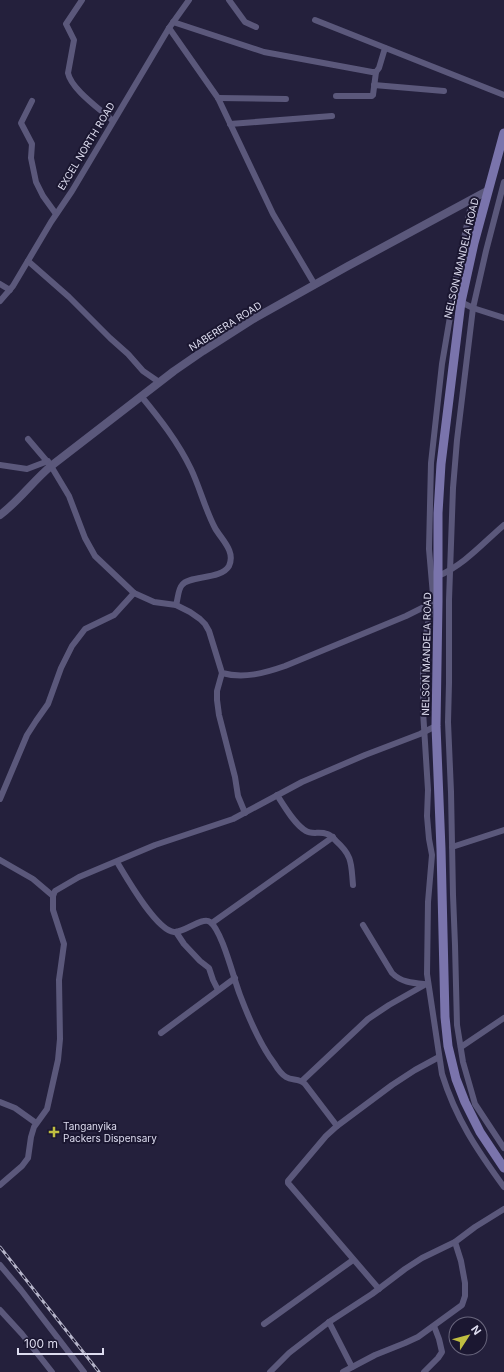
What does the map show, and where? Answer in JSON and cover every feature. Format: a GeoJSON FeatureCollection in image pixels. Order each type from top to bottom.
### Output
{"type":"FeatureCollection","features":[{"type":"Feature","properties":{"kind":"main road","name":"NELSON MANDELA ROAD"},"geometry":{"type":"LineString","coordinates":[[504,132],[487,191],[461,302],[439,482],[436,726],[441,849],[444,1017],[448,1046],[456,1079],[464,1102],[480,1132],[504,1168]]}},
{"type":"Feature","properties":{"kind":"street"},"geometry":{"type":"LineString","coordinates":[[82,0],[66,24],[74,40],[68,73],[69,78],[74,86],[113,121]]}},
{"type":"Feature","properties":{"kind":"street","name":"EXCEL NORTH ROAD"},"geometry":{"type":"LineString","coordinates":[[0,301],[10,290],[56,214],[72,191],[171,25],[189,0]]}},
{"type":"Feature","properties":{"kind":"street"},"geometry":{"type":"LineString","coordinates":[[229,0],[245,22],[256,27]]}},
{"type":"Feature","properties":{"kind":"street"},"geometry":{"type":"LineString","coordinates":[[315,20],[504,95]]}},
{"type":"Feature","properties":{"kind":"street"},"geometry":{"type":"LineString","coordinates":[[171,25],[264,52],[376,72]]}},
{"type":"Feature","properties":{"kind":"street"},"geometry":{"type":"LineString","coordinates":[[171,25],[218,98],[273,214],[315,285]]}},
{"type":"Feature","properties":{"kind":"street"},"geometry":{"type":"LineString","coordinates":[[336,96],[373,95],[376,72],[379,68],[385,48]]}},
{"type":"Feature","properties":{"kind":"street"},"geometry":{"type":"LineString","coordinates":[[374,85],[444,91]]}},
{"type":"Feature","properties":{"kind":"street"},"geometry":{"type":"LineString","coordinates":[[218,98],[286,99]]}},
{"type":"Feature","properties":{"kind":"street"},"geometry":{"type":"LineString","coordinates":[[32,101],[22,124],[32,144],[31,158],[36,182],[43,196],[56,214]]}},
{"type":"Feature","properties":{"kind":"street"},"geometry":{"type":"LineString","coordinates":[[230,124],[332,116]]}},
{"type":"Feature","properties":{"kind":"street"},"geometry":{"type":"LineString","coordinates":[[504,182],[486,251],[474,308],[461,400],[455,461],[450,571],[448,722],[457,1024],[467,1078],[475,1104],[504,1148]]}},
{"type":"Feature","properties":{"kind":"street","name":"NABERERA ROAD"},"geometry":{"type":"LineString","coordinates":[[0,515],[15,503],[49,464],[203,351],[255,318],[487,191]]}},
{"type":"Feature","properties":{"kind":"street"},"geometry":{"type":"LineString","coordinates":[[472,200],[456,276],[442,364],[430,463],[429,549],[433,590],[427,628],[423,674],[424,732],[427,769],[427,816],[432,855],[428,902],[426,984],[442,1074],[447,1090],[462,1124],[475,1147],[504,1187]]}},
{"type":"Feature","properties":{"kind":"street"},"geometry":{"type":"LineString","coordinates":[[28,261],[69,296],[110,338],[128,354],[143,371],[159,382]]}},
{"type":"Feature","properties":{"kind":"street"},"geometry":{"type":"LineString","coordinates":[[0,284],[10,290]]}},
{"type":"Feature","properties":{"kind":"street"},"geometry":{"type":"LineString","coordinates":[[461,302],[504,318]]}},
{"type":"Feature","properties":{"kind":"street"},"geometry":{"type":"LineString","coordinates":[[141,396],[169,432],[186,460],[215,528],[228,546],[230,557],[229,565],[224,571],[182,584],[176,605]]}},
{"type":"Feature","properties":{"kind":"street"},"geometry":{"type":"LineString","coordinates":[[28,439],[49,464],[69,496],[85,538],[95,556],[134,593],[154,602],[176,605],[190,612],[204,624],[211,638],[222,673],[217,691],[219,715],[235,777],[238,796],[245,813]]}},
{"type":"Feature","properties":{"kind":"street"},"geometry":{"type":"LineString","coordinates":[[0,465],[27,469],[49,464]]}},
{"type":"Feature","properties":{"kind":"street"},"geometry":{"type":"LineString","coordinates":[[438,576],[450,571],[478,549],[504,525]]}},
{"type":"Feature","properties":{"kind":"street"},"geometry":{"type":"LineString","coordinates":[[0,799],[27,735],[48,704],[61,668],[72,646],[85,629],[110,618],[134,593]]}},
{"type":"Feature","properties":{"kind":"street"},"geometry":{"type":"LineString","coordinates":[[222,673],[232,676],[242,676],[269,671],[285,666],[406,616],[432,603]]}},
{"type":"Feature","properties":{"kind":"street"},"geometry":{"type":"LineString","coordinates":[[0,1185],[22,1166],[28,1158],[30,1153],[31,1137],[36,1123],[48,1109],[60,1051],[59,980],[64,944],[53,910],[53,896],[55,891],[79,877],[155,845],[221,824],[245,813],[277,795],[331,770],[436,726]]}},
{"type":"Feature","properties":{"kind":"street"},"geometry":{"type":"LineString","coordinates":[[277,795],[286,809],[305,831],[312,834],[325,833],[333,837],[348,854],[353,885]]}},
{"type":"Feature","properties":{"kind":"street"},"geometry":{"type":"LineString","coordinates":[[452,847],[504,830]]}},
{"type":"Feature","properties":{"kind":"street"},"geometry":{"type":"LineString","coordinates":[[212,923],[333,837]]}},
{"type":"Feature","properties":{"kind":"street"},"geometry":{"type":"LineString","coordinates":[[0,860],[33,879],[53,896]]}},
{"type":"Feature","properties":{"kind":"street"},"geometry":{"type":"LineString","coordinates":[[117,862],[135,893],[154,916],[171,932],[184,930],[206,920],[212,923],[220,937],[240,996],[260,1039],[273,1062],[286,1077],[302,1081],[337,1126]]}},
{"type":"Feature","properties":{"kind":"street"},"geometry":{"type":"LineString","coordinates":[[363,926],[392,973],[405,982],[426,984]]}},
{"type":"Feature","properties":{"kind":"street"},"geometry":{"type":"LineString","coordinates":[[176,932],[184,944],[209,968],[218,990]]}},
{"type":"Feature","properties":{"kind":"street"},"geometry":{"type":"LineString","coordinates":[[161,1033],[235,978]]}},
{"type":"Feature","properties":{"kind":"street"},"geometry":{"type":"LineString","coordinates":[[302,1081],[368,1019],[426,984]]}},
{"type":"Feature","properties":{"kind":"street"},"geometry":{"type":"LineString","coordinates":[[461,1047],[504,1018]]}},
{"type":"Feature","properties":{"kind":"street"},"geometry":{"type":"LineString","coordinates":[[379,1289],[288,1182],[326,1136],[337,1126],[392,1085],[439,1057]]}},
{"type":"Feature","properties":{"kind":"street"},"geometry":{"type":"LineString","coordinates":[[0,1102],[16,1108],[36,1123]]}},
{"type":"Feature","properties":{"kind":"street"},"geometry":{"type":"LineString","coordinates":[[270,1372],[289,1352],[329,1322],[379,1289],[416,1261],[455,1242],[504,1209]]}},
{"type":"Feature","properties":{"kind":"street"},"geometry":{"type":"LineString","coordinates":[[343,1372],[381,1353],[406,1343],[434,1326],[463,1304],[465,1290],[464,1274],[455,1242]]}},
{"type":"Feature","properties":{"kind":"street"},"geometry":{"type":"LineString","coordinates":[[264,1324],[353,1260]]}},
{"type":"Feature","properties":{"kind":"street"},"geometry":{"type":"LineString","coordinates":[[0,1265],[84,1372]]}},
{"type":"Feature","properties":{"kind":"street"},"geometry":{"type":"LineString","coordinates":[[0,1310],[22,1334],[52,1372]]}},
{"type":"Feature","properties":{"kind":"street"},"geometry":{"type":"LineString","coordinates":[[329,1322],[352,1367]]}},
{"type":"Feature","properties":{"kind":"street"},"geometry":{"type":"LineString","coordinates":[[424,1372],[442,1352],[434,1326]]}},
{"type":"Feature","properties":{"kind":"railway"},"geometry":{"type":"LineString","coordinates":[[0,1247],[99,1372]]}},
{"type":"Feature","properties":{"kind":"place","name":"Tanganyika Packers Dispensary"},"geometry":{"type":"Point","coordinates":[54,1132]}}]}
